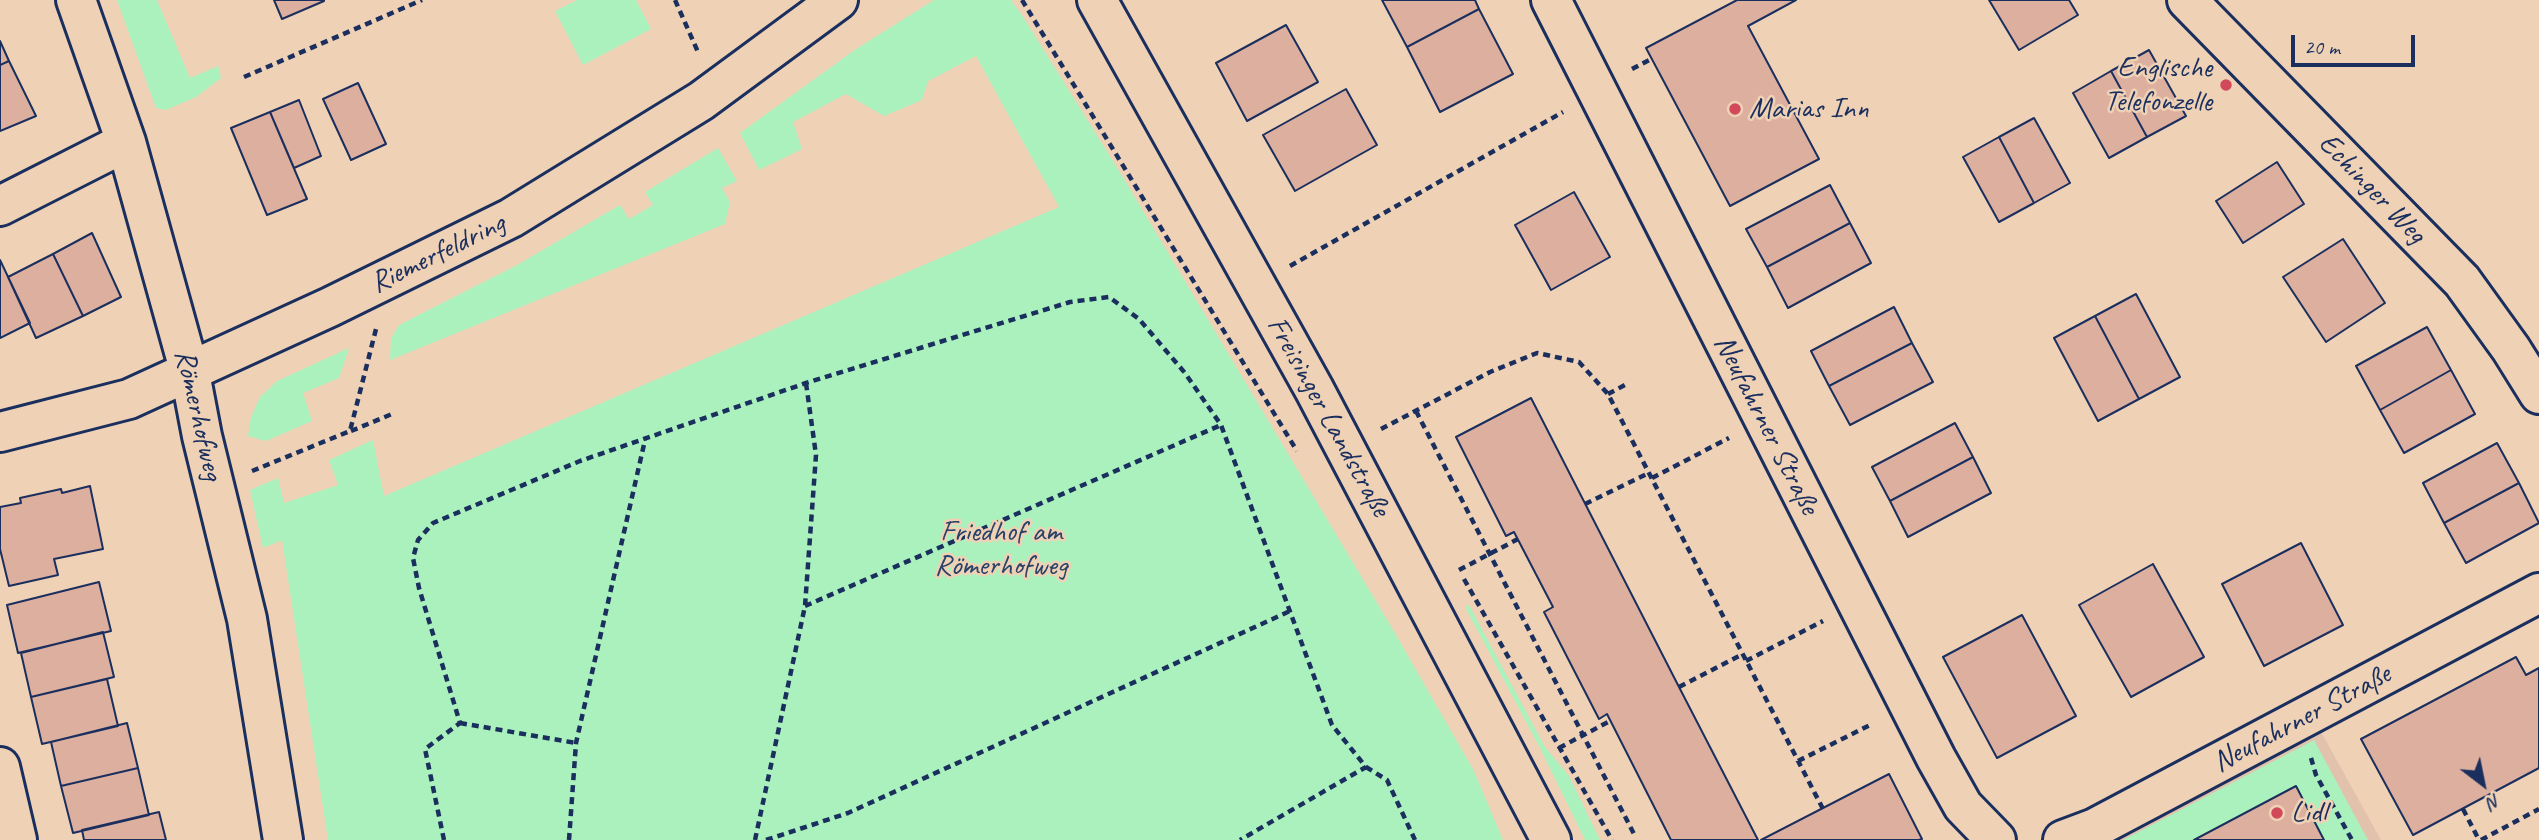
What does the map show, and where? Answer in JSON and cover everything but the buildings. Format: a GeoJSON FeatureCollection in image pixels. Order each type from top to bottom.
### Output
{"type":"FeatureCollection","features":[{"type":"Feature","properties":{"kind":"street","name":"Römerhofweg"},"geometry":{"type":"LineString","coordinates":[[76,0],[126,142],[190,373],[202,436],[247,619],[283,840]]}},
{"type":"Feature","properties":{"kind":"street","name":"Riemerfeldring"},"geometry":{"type":"LineString","coordinates":[[0,432],[130,399],[190,373],[511,218],[701,101],[838,0]]}},
{"type":"Feature","properties":{"kind":"street","name":"Freisinger Landstraße"},"geometry":{"type":"LineString","coordinates":[[1097,0],[1314,389],[1551,840]]}},
{"type":"Feature","properties":{"kind":"street","name":"Neufahrner Straße"},"geometry":{"type":"LineString","coordinates":[[1551,0],[1936,758],[1963,806],[1996,840]]}},
{"type":"Feature","properties":{"kind":"street","name":"Echinger Weg"},"geometry":{"type":"LineString","coordinates":[[2187,0],[2462,281],[2539,394]]}},
{"type":"Feature","properties":{"kind":"street"},"geometry":{"type":"LineString","coordinates":[[3,201],[126,142]]}},
{"type":"Feature","properties":{"kind":"street","name":"Neufahrner Straße"},"geometry":{"type":"LineString","coordinates":[[2063,840],[2095,828],[2539,593]]}},
{"type":"Feature","properties":{"kind":"street"},"geometry":{"type":"LineString","coordinates":[[0,767],[17,840]]}},
{"type":"Feature","properties":{"kind":"path"},"geometry":{"type":"LineString","coordinates":[[244,77],[422,0]]}},
{"type":"Feature","properties":{"kind":"path"},"geometry":{"type":"LineString","coordinates":[[675,0],[700,56]]}},
{"type":"Feature","properties":{"kind":"path"},"geometry":{"type":"LineString","coordinates":[[1022,0],[1304,462]]}},
{"type":"Feature","properties":{"kind":"path"},"geometry":{"type":"LineString","coordinates":[[1289,266],[1569,109]]}},
{"type":"Feature","properties":{"kind":"path"},"geometry":{"type":"LineString","coordinates":[[460,723],[419,588],[413,558],[418,540],[433,523],[580,461],[806,383],[1070,302],[1109,297],[1139,318],[1185,373],[1221,425],[1332,725],[1366,767],[1387,780],[1415,840]]}},
{"type":"Feature","properties":{"kind":"path"},"geometry":{"type":"LineString","coordinates":[[350,431],[377,324]]}},
{"type":"Feature","properties":{"kind":"path"},"geometry":{"type":"LineString","coordinates":[[1381,429],[1490,372],[1537,353],[1579,362],[1608,394],[1823,809]]}},
{"type":"Feature","properties":{"kind":"path"},"geometry":{"type":"LineString","coordinates":[[755,840],[805,606],[816,455],[806,383]]}},
{"type":"Feature","properties":{"kind":"path"},"geometry":{"type":"LineString","coordinates":[[1608,394],[1625,385]]}},
{"type":"Feature","properties":{"kind":"path"},"geometry":{"type":"LineString","coordinates":[[1416,411],[1634,834]]}},
{"type":"Feature","properties":{"kind":"path"},"geometry":{"type":"LineString","coordinates":[[240,475],[392,414]]}},
{"type":"Feature","properties":{"kind":"path"},"geometry":{"type":"LineString","coordinates":[[805,606],[1221,425]]}},
{"type":"Feature","properties":{"kind":"path"},"geometry":{"type":"LineString","coordinates":[[1585,504],[1734,436]]}},
{"type":"Feature","properties":{"kind":"path"},"geometry":{"type":"LineString","coordinates":[[569,840],[576,743],[645,439]]}},
{"type":"Feature","properties":{"kind":"path"},"geometry":{"type":"LineString","coordinates":[[1459,570],[1518,539]]}},
{"type":"Feature","properties":{"kind":"path"},"geometry":{"type":"LineString","coordinates":[[766,840],[848,813],[1290,611]]}},
{"type":"Feature","properties":{"kind":"path"},"geometry":{"type":"LineString","coordinates":[[1746,661],[1829,618]]}},
{"type":"Feature","properties":{"kind":"path"},"geometry":{"type":"LineString","coordinates":[[1679,687],[1743,654]]}},
{"type":"Feature","properties":{"kind":"path"},"geometry":{"type":"LineString","coordinates":[[1798,761],[1880,720]]}},
{"type":"Feature","properties":{"kind":"path"},"geometry":{"type":"LineString","coordinates":[[2300,720],[2316,775],[2352,840]]}},
{"type":"Feature","properties":{"kind":"path"},"geometry":{"type":"LineString","coordinates":[[1559,748],[1610,721]]}},
{"type":"Feature","properties":{"kind":"path"},"geometry":{"type":"LineString","coordinates":[[444,840],[425,749],[460,723],[576,743]]}},
{"type":"Feature","properties":{"kind":"path"},"geometry":{"type":"LineString","coordinates":[[1240,840],[1366,767]]}},
{"type":"Feature","properties":{"kind":"path"},"geometry":{"type":"LineString","coordinates":[[2463,809],[2480,840],[2539,809]]}},
{"type":"Feature","properties":{"kind":"shaded area"},"geometry":{"type":"Polygon","coordinates":[[[2315,721],[2381,840],[2106,840],[2315,721]]]}},
{"type":"Feature","properties":{"kind":"green space"},"geometry":{"type":"Polygon","coordinates":[[[117,0],[157,0],[190,78],[218,66],[221,78],[196,97],[166,110],[156,108],[117,0]]]}},
{"type":"Feature","properties":{"kind":"green space"},"geometry":{"type":"Polygon","coordinates":[[[577,0],[636,0],[651,29],[583,65],[555,11],[577,0]]]}},
{"type":"Feature","properties":{"kind":"green space","name":"Friedhof am Römerhofweg"},"geometry":{"type":"Polygon","coordinates":[[[934,0],[1011,0],[1022,15],[1124,179],[1392,628],[1474,771],[1503,840],[328,840],[282,540],[263,548],[250,490],[278,478],[284,503],[338,485],[329,460],[373,440],[384,496],[1059,207],[976,56],[928,81],[922,100],[884,116],[846,94],[793,122],[802,149],[759,170],[740,133],[856,49],[934,0]]]}},
{"type":"Feature","properties":{"kind":"green space"},"geometry":{"type":"Polygon","coordinates":[[[718,148],[737,181],[722,188],[730,202],[725,224],[390,360],[391,338],[399,325],[517,265],[620,205],[629,219],[653,205],[645,192],[718,148]]]}},
{"type":"Feature","properties":{"kind":"green space"},"geometry":{"type":"Polygon","coordinates":[[[349,348],[339,378],[303,393],[312,421],[266,441],[248,436],[251,417],[260,397],[277,381],[349,348]]]}},
{"type":"Feature","properties":{"kind":"green space"},"geometry":{"type":"Polygon","coordinates":[[[1469,605],[1545,747],[1569,776],[1600,840],[1585,840],[1465,607],[1469,605]]]}},
{"type":"Feature","properties":{"kind":"green space"},"geometry":{"type":"Polygon","coordinates":[[[2314,740],[2368,840],[2324,840],[2295,786],[2194,840],[2123,840],[2314,740]]]}},
{"type":"Feature","properties":{"kind":"place","name":"Englische Telefonzelle"},"geometry":{"type":"Point","coordinates":[2226,85]}},
{"type":"Feature","properties":{"kind":"place","name":"Marias Inn"},"geometry":{"type":"Point","coordinates":[1735,109]}},
{"type":"Feature","properties":{"kind":"place","name":"Lidl"},"geometry":{"type":"Point","coordinates":[2277,813]}}]}
